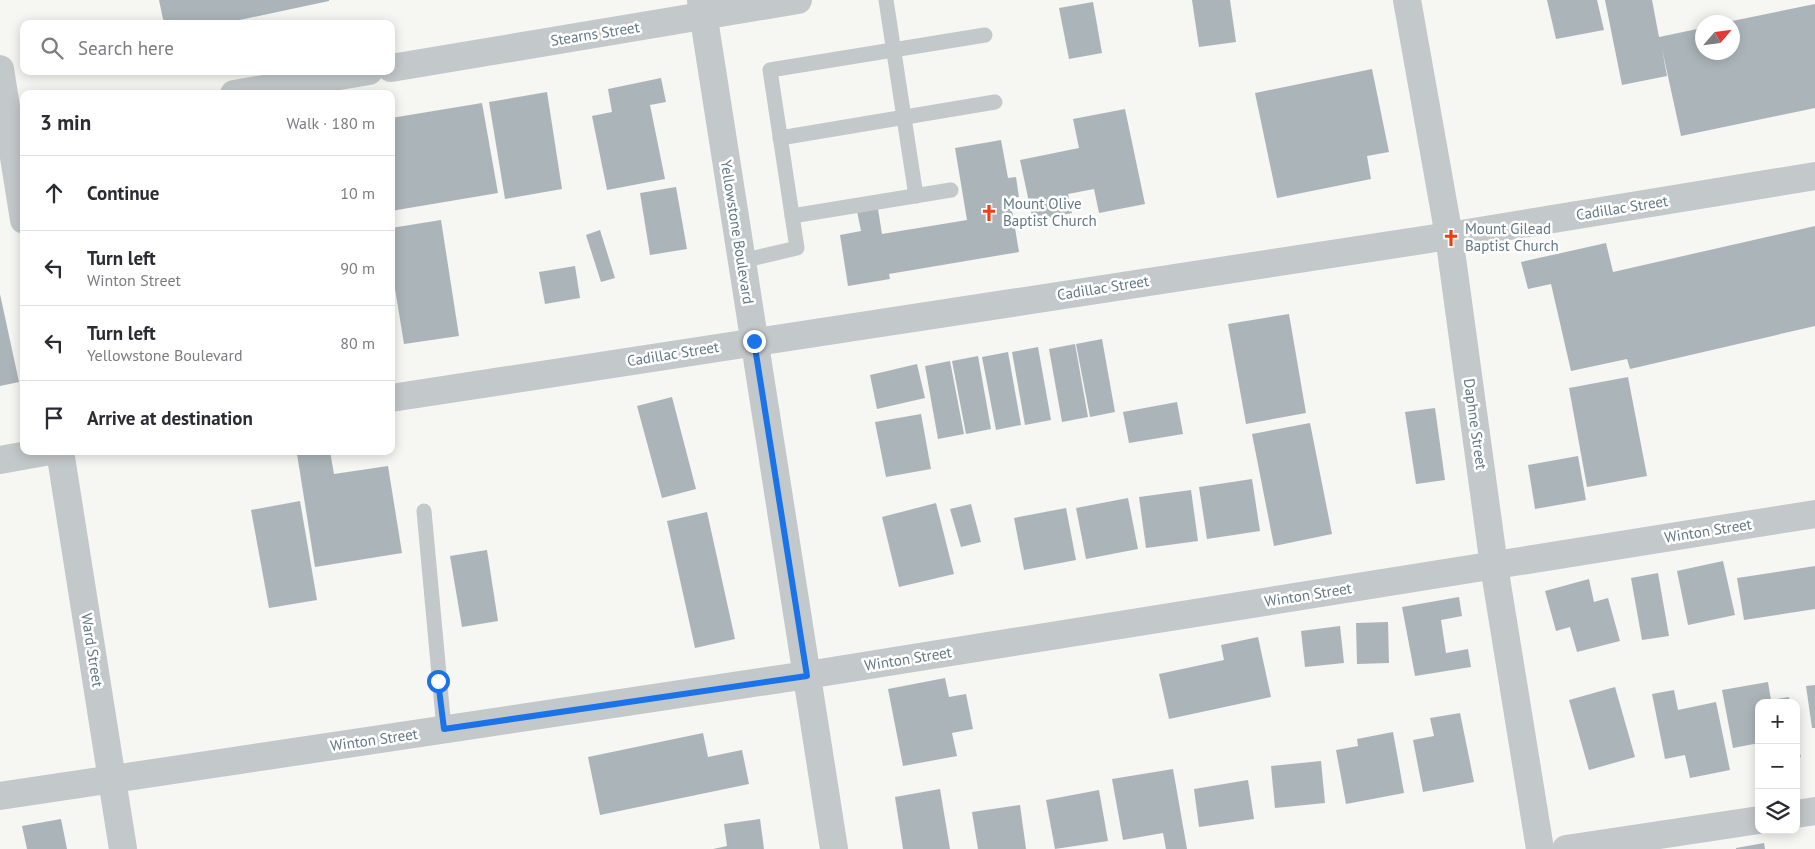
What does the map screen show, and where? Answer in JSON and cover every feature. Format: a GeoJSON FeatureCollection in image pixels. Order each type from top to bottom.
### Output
{"type":"FeatureCollection","features":[{"type":"Feature","properties":{"kind":"street","name":"Stearns Street"},"geometry":{"type":"LineString","coordinates":[[395,67],[702,8],[798,0]]}},
{"type":"Feature","properties":{"kind":"street","name":"Daphne Street"},"geometry":{"type":"LineString","coordinates":[[1406,0],[1449,236],[1494,566],[1540,849]]}},
{"type":"Feature","properties":{"kind":"street","name":"Yellowstone Boulevard"},"geometry":{"type":"LineString","coordinates":[[702,8],[834,849]]}},
{"type":"Feature","properties":{"kind":"street"},"geometry":{"type":"LineString","coordinates":[[0,69],[20,192]]}},
{"type":"Feature","properties":{"kind":"street"},"geometry":{"type":"LineString","coordinates":[[258,90],[346,75]]}},
{"type":"Feature","properties":{"kind":"street","name":"Cadillac Street"},"geometry":{"type":"LineString","coordinates":[[395,397],[1449,236],[1815,176]]}},
{"type":"Feature","properties":{"kind":"street"},"geometry":{"type":"LineString","coordinates":[[0,460],[28,455]]}},
{"type":"Feature","properties":{"kind":"street","name":"Ward Street"},"geometry":{"type":"LineString","coordinates":[[61,455],[123,849]]}},
{"type":"Feature","properties":{"kind":"street","name":"Winton Street"},"geometry":{"type":"LineString","coordinates":[[0,796],[807,676],[1815,514]]}},
{"type":"Feature","properties":{"kind":"street"},"geometry":{"type":"LineString","coordinates":[[1800,814],[1815,812]]}},
{"type":"Feature","properties":{"kind":"street"},"geometry":{"type":"LineString","coordinates":[[1566,849],[1755,821]]}},
{"type":"Feature","properties":{"kind":"lane"},"geometry":{"type":"LineString","coordinates":[[886,0],[916,196]]}},
{"type":"Feature","properties":{"kind":"lane"},"geometry":{"type":"LineString","coordinates":[[742,261],[797,248],[770,70],[985,36]]}},
{"type":"Feature","properties":{"kind":"lane"},"geometry":{"type":"LineString","coordinates":[[780,138],[995,102]]}},
{"type":"Feature","properties":{"kind":"lane"},"geometry":{"type":"LineString","coordinates":[[792,216],[951,190]]}},
{"type":"Feature","properties":{"kind":"lane"},"geometry":{"type":"LineString","coordinates":[[424,511],[444,729]]}},
{"type":"Feature","properties":{"kind":"building"},"geometry":{"type":"Polygon","coordinates":[[[159,0],[329,0],[240,20],[163,20],[159,0]]]}},
{"type":"Feature","properties":{"kind":"building"},"geometry":{"type":"Polygon","coordinates":[[[1192,0],[1230,0],[1236,42],[1199,47],[1192,0]]]}},
{"type":"Feature","properties":{"kind":"building"},"geometry":{"type":"Polygon","coordinates":[[[1547,0],[1597,0],[1604,30],[1556,39],[1547,0]]]}},
{"type":"Feature","properties":{"kind":"building"},"geometry":{"type":"Polygon","coordinates":[[[1605,0],[1652,0],[1659,37],[1695,29],[1695,60],[1740,60],[1740,19],[1815,4],[1815,108],[1681,136],[1662,49],[1667,76],[1622,85],[1605,0]]]}},
{"type":"Feature","properties":{"kind":"building"},"geometry":{"type":"Polygon","coordinates":[[[1093,2],[1102,53],[1069,59],[1059,8],[1093,2]]]}},
{"type":"Feature","properties":{"kind":"building"},"geometry":{"type":"Polygon","coordinates":[[[1372,69],[1389,152],[1367,156],[1371,179],[1277,198],[1255,93],[1372,69]]]}},
{"type":"Feature","properties":{"kind":"building"},"geometry":{"type":"Polygon","coordinates":[[[661,78],[666,102],[650,105],[665,179],[607,190],[592,116],[612,112],[608,89],[661,78]]]}},
{"type":"Feature","properties":{"kind":"building"},"geometry":{"type":"Polygon","coordinates":[[[547,92],[562,189],[505,199],[489,102],[547,92]]]}},
{"type":"Feature","properties":{"kind":"building"},"geometry":{"type":"Polygon","coordinates":[[[482,103],[498,193],[395,210],[395,117],[482,103]]]}},
{"type":"Feature","properties":{"kind":"building"},"geometry":{"type":"Polygon","coordinates":[[[1125,109],[1145,204],[1099,213],[1094,189],[1068,194],[1072,213],[1033,221],[1020,160],[1079,148],[1073,119],[1125,109]]]}},
{"type":"Feature","properties":{"kind":"building","name":"Mount Olive Baptist Church"},"geometry":{"type":"Polygon","coordinates":[[[1001,140],[1008,178],[1016,177],[1019,197],[1010,198],[1019,252],[889,274],[890,279],[848,286],[840,235],[861,231],[856,206],[877,203],[882,234],[967,220],[955,148],[1001,140]]]}},
{"type":"Feature","properties":{"kind":"building"},"geometry":{"type":"Polygon","coordinates":[[[676,187],[687,249],[650,255],[640,193],[676,187]]]}},
{"type":"Feature","properties":{"kind":"building"},"geometry":{"type":"Polygon","coordinates":[[[441,220],[459,336],[404,344],[395,289],[395,227],[441,220]]]}},
{"type":"Feature","properties":{"kind":"building"},"geometry":{"type":"Polygon","coordinates":[[[1815,226],[1815,326],[1630,369],[1627,359],[1571,371],[1551,284],[1528,289],[1521,262],[1606,243],[1613,272],[1815,226]]]}},
{"type":"Feature","properties":{"kind":"building"},"geometry":{"type":"Polygon","coordinates":[[[600,230],[615,278],[601,282],[586,235],[600,230]]]}},
{"type":"Feature","properties":{"kind":"building"},"geometry":{"type":"Polygon","coordinates":[[[575,266],[580,298],[545,304],[539,272],[575,266]]]}},
{"type":"Feature","properties":{"kind":"building"},"geometry":{"type":"Polygon","coordinates":[[[0,294],[19,382],[0,386],[0,294]]]}},
{"type":"Feature","properties":{"kind":"building"},"geometry":{"type":"Polygon","coordinates":[[[1289,314],[1306,413],[1246,424],[1228,324],[1289,314]]]}},
{"type":"Feature","properties":{"kind":"building"},"geometry":{"type":"Polygon","coordinates":[[[1102,339],[1115,412],[1090,417],[1076,344],[1102,339]]]}},
{"type":"Feature","properties":{"kind":"building"},"geometry":{"type":"Polygon","coordinates":[[[1075,344],[1088,417],[1062,422],[1049,349],[1075,344]]]}},
{"type":"Feature","properties":{"kind":"building"},"geometry":{"type":"Polygon","coordinates":[[[1038,347],[1051,420],[1025,425],[1012,352],[1038,347]]]}},
{"type":"Feature","properties":{"kind":"building"},"geometry":{"type":"Polygon","coordinates":[[[1008,352],[1021,425],[996,430],[982,357],[1008,352]]]}},
{"type":"Feature","properties":{"kind":"building"},"geometry":{"type":"Polygon","coordinates":[[[978,356],[991,429],[966,434],[952,361],[978,356]]]}},
{"type":"Feature","properties":{"kind":"building"},"geometry":{"type":"Polygon","coordinates":[[[950,361],[964,434],[938,439],[925,366],[950,361]]]}},
{"type":"Feature","properties":{"kind":"building"},"geometry":{"type":"Polygon","coordinates":[[[917,364],[925,398],[877,409],[870,375],[917,364]]]}},
{"type":"Feature","properties":{"kind":"building"},"geometry":{"type":"Polygon","coordinates":[[[1628,377],[1647,476],[1587,487],[1569,388],[1628,377]]]}},
{"type":"Feature","properties":{"kind":"building"},"geometry":{"type":"Polygon","coordinates":[[[672,397],[696,489],[662,498],[637,406],[672,397]]]}},
{"type":"Feature","properties":{"kind":"building"},"geometry":{"type":"Polygon","coordinates":[[[1177,402],[1183,434],[1129,443],[1123,412],[1177,402]]]}},
{"type":"Feature","properties":{"kind":"building"},"geometry":{"type":"Polygon","coordinates":[[[1435,408],[1445,480],[1416,484],[1405,412],[1435,408]]]}},
{"type":"Feature","properties":{"kind":"building"},"geometry":{"type":"Polygon","coordinates":[[[921,414],[931,469],[886,477],[875,422],[921,414]]]}},
{"type":"Feature","properties":{"kind":"building"},"geometry":{"type":"Polygon","coordinates":[[[1310,423],[1332,534],[1274,546],[1252,434],[1310,423]]]}},
{"type":"Feature","properties":{"kind":"building"},"geometry":{"type":"Polygon","coordinates":[[[297,455],[331,455],[334,474],[388,466],[402,553],[315,567],[297,455]]]}},
{"type":"Feature","properties":{"kind":"building"},"geometry":{"type":"Polygon","coordinates":[[[1578,456],[1586,500],[1535,509],[1528,465],[1578,456]]]}},
{"type":"Feature","properties":{"kind":"building"},"geometry":{"type":"Polygon","coordinates":[[[1252,479],[1260,531],[1207,539],[1199,487],[1252,479]]]}},
{"type":"Feature","properties":{"kind":"building"},"geometry":{"type":"Polygon","coordinates":[[[1191,490],[1198,541],[1146,548],[1139,497],[1191,490]]]}},
{"type":"Feature","properties":{"kind":"building"},"geometry":{"type":"Polygon","coordinates":[[[1128,498],[1138,549],[1086,559],[1076,508],[1128,498]]]}},
{"type":"Feature","properties":{"kind":"building"},"geometry":{"type":"Polygon","coordinates":[[[300,501],[317,600],[269,608],[251,510],[300,501]]]}},
{"type":"Feature","properties":{"kind":"building"},"geometry":{"type":"Polygon","coordinates":[[[936,503],[954,574],[899,587],[882,517],[936,503]]]}},
{"type":"Feature","properties":{"kind":"building"},"geometry":{"type":"Polygon","coordinates":[[[971,504],[981,542],[961,547],[950,509],[971,504]]]}},
{"type":"Feature","properties":{"kind":"building"},"geometry":{"type":"Polygon","coordinates":[[[1066,508],[1076,560],[1024,570],[1014,518],[1066,508]]]}},
{"type":"Feature","properties":{"kind":"building"},"geometry":{"type":"Polygon","coordinates":[[[707,512],[735,639],[695,648],[667,521],[707,512]]]}},
{"type":"Feature","properties":{"kind":"building"},"geometry":{"type":"Polygon","coordinates":[[[487,550],[498,621],[462,627],[450,556],[487,550]]]}},
{"type":"Feature","properties":{"kind":"building"},"geometry":{"type":"Polygon","coordinates":[[[1723,561],[1735,615],[1688,625],[1677,571],[1723,561]]]}},
{"type":"Feature","properties":{"kind":"building"},"geometry":{"type":"Polygon","coordinates":[[[1815,566],[1815,609],[1744,620],[1737,578],[1815,566]]]}},
{"type":"Feature","properties":{"kind":"building"},"geometry":{"type":"Polygon","coordinates":[[[1658,573],[1669,636],[1642,640],[1631,578],[1658,573]]]}},
{"type":"Feature","properties":{"kind":"building"},"geometry":{"type":"Polygon","coordinates":[[[1589,579],[1594,602],[1608,598],[1620,641],[1577,652],[1570,627],[1556,631],[1545,591],[1589,579]]]}},
{"type":"Feature","properties":{"kind":"building"},"geometry":{"type":"Polygon","coordinates":[[[1459,597],[1462,616],[1441,620],[1446,653],[1468,649],[1471,667],[1415,676],[1402,607],[1459,597]]]}},
{"type":"Feature","properties":{"kind":"building"},"geometry":{"type":"Polygon","coordinates":[[[1388,622],[1389,663],[1357,664],[1356,623],[1388,622]]]}},
{"type":"Feature","properties":{"kind":"building"},"geometry":{"type":"Polygon","coordinates":[[[1340,626],[1344,663],[1305,667],[1301,631],[1340,626]]]}},
{"type":"Feature","properties":{"kind":"building"},"geometry":{"type":"Polygon","coordinates":[[[1258,637],[1271,697],[1169,719],[1159,674],[1224,660],[1221,645],[1258,637]]]}},
{"type":"Feature","properties":{"kind":"building"},"geometry":{"type":"Polygon","coordinates":[[[945,678],[949,697],[966,694],[973,729],[952,733],[957,756],[903,766],[888,689],[945,678]]]}},
{"type":"Feature","properties":{"kind":"building"},"geometry":{"type":"Polygon","coordinates":[[[1768,682],[1771,699],[1755,699],[1755,744],[1733,748],[1722,690],[1768,682]]]}},
{"type":"Feature","properties":{"kind":"building"},"geometry":{"type":"Polygon","coordinates":[[[1815,685],[1815,728],[1812,728],[1806,686],[1815,685]]]}},
{"type":"Feature","properties":{"kind":"building"},"geometry":{"type":"Polygon","coordinates":[[[1615,687],[1635,757],[1589,770],[1569,700],[1615,687]]]}},
{"type":"Feature","properties":{"kind":"building"},"geometry":{"type":"Polygon","coordinates":[[[1674,690],[1678,710],[1716,702],[1730,770],[1690,778],[1685,755],[1665,759],[1652,694],[1674,690]]]}},
{"type":"Feature","properties":{"kind":"building"},"geometry":{"type":"Polygon","coordinates":[[[1460,713],[1474,782],[1423,792],[1413,740],[1434,736],[1430,718],[1460,713]]]}},
{"type":"Feature","properties":{"kind":"building"},"geometry":{"type":"Polygon","coordinates":[[[1393,732],[1404,793],[1346,804],[1336,750],[1358,746],[1357,739],[1393,732]]]}},
{"type":"Feature","properties":{"kind":"building"},"geometry":{"type":"Polygon","coordinates":[[[703,733],[708,757],[742,750],[749,784],[600,815],[588,757],[703,733]]]}},
{"type":"Feature","properties":{"kind":"building"},"geometry":{"type":"Polygon","coordinates":[[[1321,761],[1325,803],[1275,808],[1271,766],[1321,761]]]}},
{"type":"Feature","properties":{"kind":"building"},"geometry":{"type":"Polygon","coordinates":[[[1173,769],[1187,849],[1166,849],[1163,833],[1123,840],[1112,779],[1173,769]]]}},
{"type":"Feature","properties":{"kind":"building"},"geometry":{"type":"Polygon","coordinates":[[[1248,780],[1254,819],[1199,827],[1194,789],[1248,780]]]}},
{"type":"Feature","properties":{"kind":"building"},"geometry":{"type":"Polygon","coordinates":[[[940,789],[950,849],[903,849],[895,797],[940,789]]]}},
{"type":"Feature","properties":{"kind":"building"},"geometry":{"type":"Polygon","coordinates":[[[1099,790],[1108,841],[1055,849],[1046,800],[1099,790]]]}},
{"type":"Feature","properties":{"kind":"building"},"geometry":{"type":"Polygon","coordinates":[[[1020,805],[1026,849],[978,849],[972,812],[1020,805]]]}},
{"type":"Feature","properties":{"kind":"building"},"geometry":{"type":"Polygon","coordinates":[[[61,819],[67,849],[27,849],[22,826],[61,819]]]}},
{"type":"Feature","properties":{"kind":"building"},"geometry":{"type":"Polygon","coordinates":[[[760,819],[764,849],[713,849],[727,846],[724,824],[760,819]]]}},
{"type":"Feature","properties":{"kind":"building"},"geometry":{"type":"Polygon","coordinates":[[[1764,843],[1765,849],[1736,849],[1736,848],[1764,843]]]}},
{"type":"Feature","properties":{"kind":"place","name":"Mount Olive Baptist Church"},"geometry":{"type":"Point","coordinates":[989,213]}},
{"type":"Feature","properties":{"kind":"place","name":"Mount Gilead Baptist Church"},"geometry":{"type":"Point","coordinates":[1451,238]}},
{"type":"Feature","properties":{"kind":"route"},"geometry":{"type":"LineString","coordinates":[[438,681],[444,729],[807,676],[754,341]]}}]}
